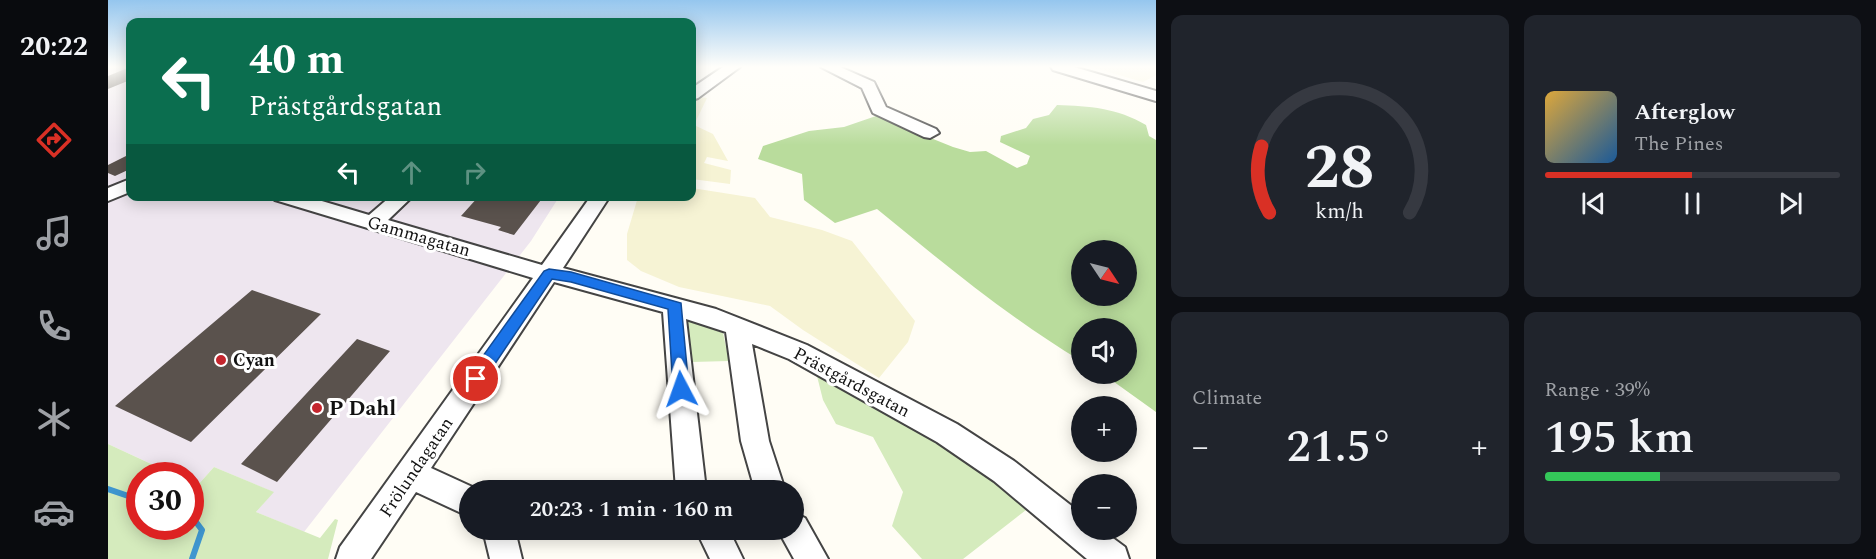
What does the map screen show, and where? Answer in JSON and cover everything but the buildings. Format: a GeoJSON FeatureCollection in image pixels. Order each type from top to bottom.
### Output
{"type":"FeatureCollection","features":[{"type":"Feature","properties":{"kind":"street"},"geometry":{"type":"LineString","coordinates":[[871,93],[876,98],[879,110],[884,114],[930,133]]}},
{"type":"Feature","properties":{"kind":"street"},"geometry":{"type":"LineString","coordinates":[[108,195],[126,187]]}},
{"type":"Feature","properties":{"kind":"street","name":"Gammagatan"},"geometry":{"type":"LineString","coordinates":[[300,201],[556,275]]}},
{"type":"Feature","properties":{"kind":"street"},"geometry":{"type":"LineString","coordinates":[[373,222],[398,201]]}},
{"type":"Feature","properties":{"kind":"street","name":"Frölundagatan"},"geometry":{"type":"LineString","coordinates":[[556,275],[598,201]]}},
{"type":"Feature","properties":{"kind":"street","name":"Frölundagatan"},"geometry":{"type":"LineString","coordinates":[[369,559],[418,477],[556,275],[613,201]]}},
{"type":"Feature","properties":{"kind":"street","name":"Prästgårdsgatan"},"geometry":{"type":"LineString","coordinates":[[556,275],[676,306],[737,325],[798,352],[947,433],[1004,471],[1113,559]]}},
{"type":"Feature","properties":{"kind":"street"},"geometry":{"type":"LineString","coordinates":[[676,306],[674,315],[690,480]]}},
{"type":"Feature","properties":{"kind":"street"},"geometry":{"type":"LineString","coordinates":[[737,325],[755,441],[767,480]]}},
{"type":"Feature","properties":{"kind":"street"},"geometry":{"type":"LineString","coordinates":[[418,477],[459,497]]}},
{"type":"Feature","properties":{"kind":"street","name":"Frölundagatan"},"geometry":{"type":"LineString","coordinates":[[352,559],[418,477]]}},
{"type":"Feature","properties":{"kind":"street"},"geometry":{"type":"LineString","coordinates":[[501,540],[506,559]]}},
{"type":"Feature","properties":{"kind":"street"},"geometry":{"type":"LineString","coordinates":[[717,540],[727,559]]}},
{"type":"Feature","properties":{"kind":"street"},"geometry":{"type":"LineString","coordinates":[[801,540],[812,559]]}},
{"type":"Feature","properties":{"kind":"shaded area"},"geometry":{"type":"Polygon","coordinates":[[[108,93],[126,93],[126,201],[556,201],[531,241],[304,532],[256,512],[273,492],[214,467],[204,478],[204,462],[147,462],[108,444],[108,93]]]}},
{"type":"Feature","properties":{"kind":"shaded area"},"geometry":{"type":"Polygon","coordinates":[[[700,97],[707,98],[696,121],[696,100],[700,97]]]}},
{"type":"Feature","properties":{"kind":"shaded area"},"geometry":{"type":"Polygon","coordinates":[[[696,126],[713,134],[728,161],[707,157],[704,163],[731,170],[730,184],[696,180],[696,126]]]}},
{"type":"Feature","properties":{"kind":"shaded area"},"geometry":{"type":"Polygon","coordinates":[[[696,189],[755,198],[770,217],[822,230],[852,241],[915,321],[908,342],[879,378],[803,330],[770,306],[679,287],[641,271],[627,260],[627,234],[637,201],[696,201],[696,189]]]}},
{"type":"Feature","properties":{"kind":"green space"},"geometry":{"type":"Polygon","coordinates":[[[1057,105],[1092,107],[1114,111],[1135,119],[1146,125],[1149,136],[1156,140],[1156,412],[1137,398],[1137,396],[1117,384],[1137,384],[1137,318],[1071,318],[1071,355],[1002,308],[877,209],[835,223],[804,200],[802,174],[758,159],[763,146],[809,131],[844,127],[876,116],[953,147],[970,152],[986,151],[1017,168],[1027,164],[1030,156],[1000,142],[1001,136],[1026,128],[1033,119],[1049,115],[1057,105]]]}},
{"type":"Feature","properties":{"kind":"green space"},"geometry":{"type":"Polygon","coordinates":[[[684,316],[723,333],[729,361],[692,362],[684,316]]]}},
{"type":"Feature","properties":{"kind":"green space"},"geometry":{"type":"Polygon","coordinates":[[[815,368],[952,450],[1026,510],[963,559],[922,559],[892,526],[903,492],[873,437],[836,424],[823,400],[815,368]]]}},
{"type":"Feature","properties":{"kind":"green space"},"geometry":{"type":"Polygon","coordinates":[[[108,444],[147,462],[126,462],[126,540],[204,540],[204,478],[214,467],[274,492],[256,512],[320,538],[335,519],[338,520],[328,559],[108,559],[108,444]]]}},
{"type":"Feature","properties":{"kind":"waterway"},"geometry":{"type":"LineString","coordinates":[[108,489],[126,495]]}},
{"type":"Feature","properties":{"kind":"waterway"},"geometry":{"type":"LineString","coordinates":[[192,559],[199,540]]}},
{"type":"Feature","properties":{"kind":"place","name":"Cyan"},"geometry":{"type":"Point","coordinates":[221,360]}},
{"type":"Feature","properties":{"kind":"place","name":"P Dahl"},"geometry":{"type":"Point","coordinates":[317,408]}},
{"type":"Feature","properties":{"kind":"route"},"geometry":{"type":"LineString","coordinates":[[476,379],[549,274],[571,277],[676,306],[674,315],[681,389]]}}]}
